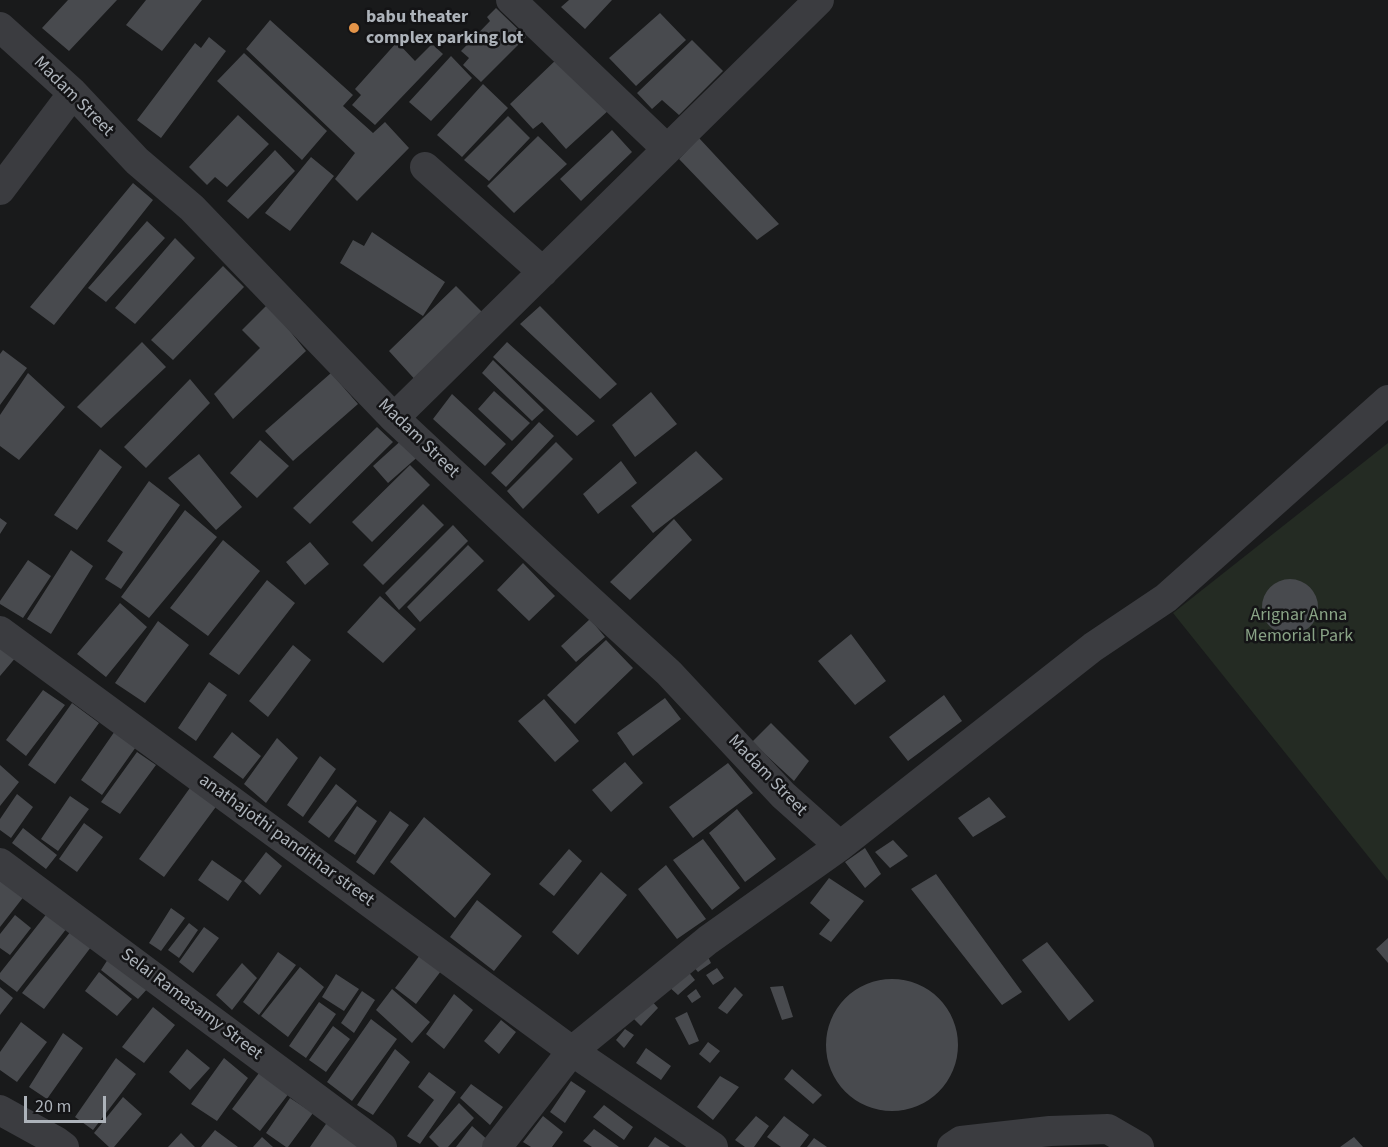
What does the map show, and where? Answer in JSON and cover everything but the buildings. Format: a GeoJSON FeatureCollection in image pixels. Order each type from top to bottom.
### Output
{"type":"FeatureCollection","features":[{"type":"Feature","properties":{"kind":"street"},"geometry":{"type":"LineString","coordinates":[[511,0],[667,149]]}},
{"type":"Feature","properties":{"kind":"street"},"geometry":{"type":"LineString","coordinates":[[394,418],[819,0]]}},
{"type":"Feature","properties":{"kind":"street","name":"Madam Street"},"geometry":{"type":"LineString","coordinates":[[0,27],[73,93],[137,161],[192,208],[394,418],[669,673],[783,795],[840,846]]}},
{"type":"Feature","properties":{"kind":"street"},"geometry":{"type":"LineString","coordinates":[[0,190],[73,93]]}},
{"type":"Feature","properties":{"kind":"street"},"geometry":{"type":"LineString","coordinates":[[425,167],[543,272]]}},
{"type":"Feature","properties":{"kind":"street"},"geometry":{"type":"LineString","coordinates":[[497,1147],[572,1051],[708,940],[840,846],[1093,647],[1166,598],[1388,400]]}},
{"type":"Feature","properties":{"kind":"street","name":"anathajothi pandithar street"},"geometry":{"type":"LineString","coordinates":[[0,631],[572,1051],[713,1147]]}},
{"type":"Feature","properties":{"kind":"street","name":"Selai Ramasamy Street"},"geometry":{"type":"LineString","coordinates":[[0,863],[382,1147]]}},
{"type":"Feature","properties":{"kind":"street"},"geometry":{"type":"LineString","coordinates":[[0,1110],[64,1147]]}},
{"type":"Feature","properties":{"kind":"street"},"geometry":{"type":"LineString","coordinates":[[952,1147],[961,1141],[983,1138],[1050,1131],[1107,1129],[1139,1147]]}},
{"type":"Feature","properties":{"kind":"green space","name":"Arignar Anna Memorial Park"},"geometry":{"type":"Polygon","coordinates":[[[1388,443],[1388,881],[1173,613],[1388,443]]]}},
{"type":"Feature","properties":{"kind":"place","name":"babu theater complex parking lot"},"geometry":{"type":"Point","coordinates":[354,28]}}]}
